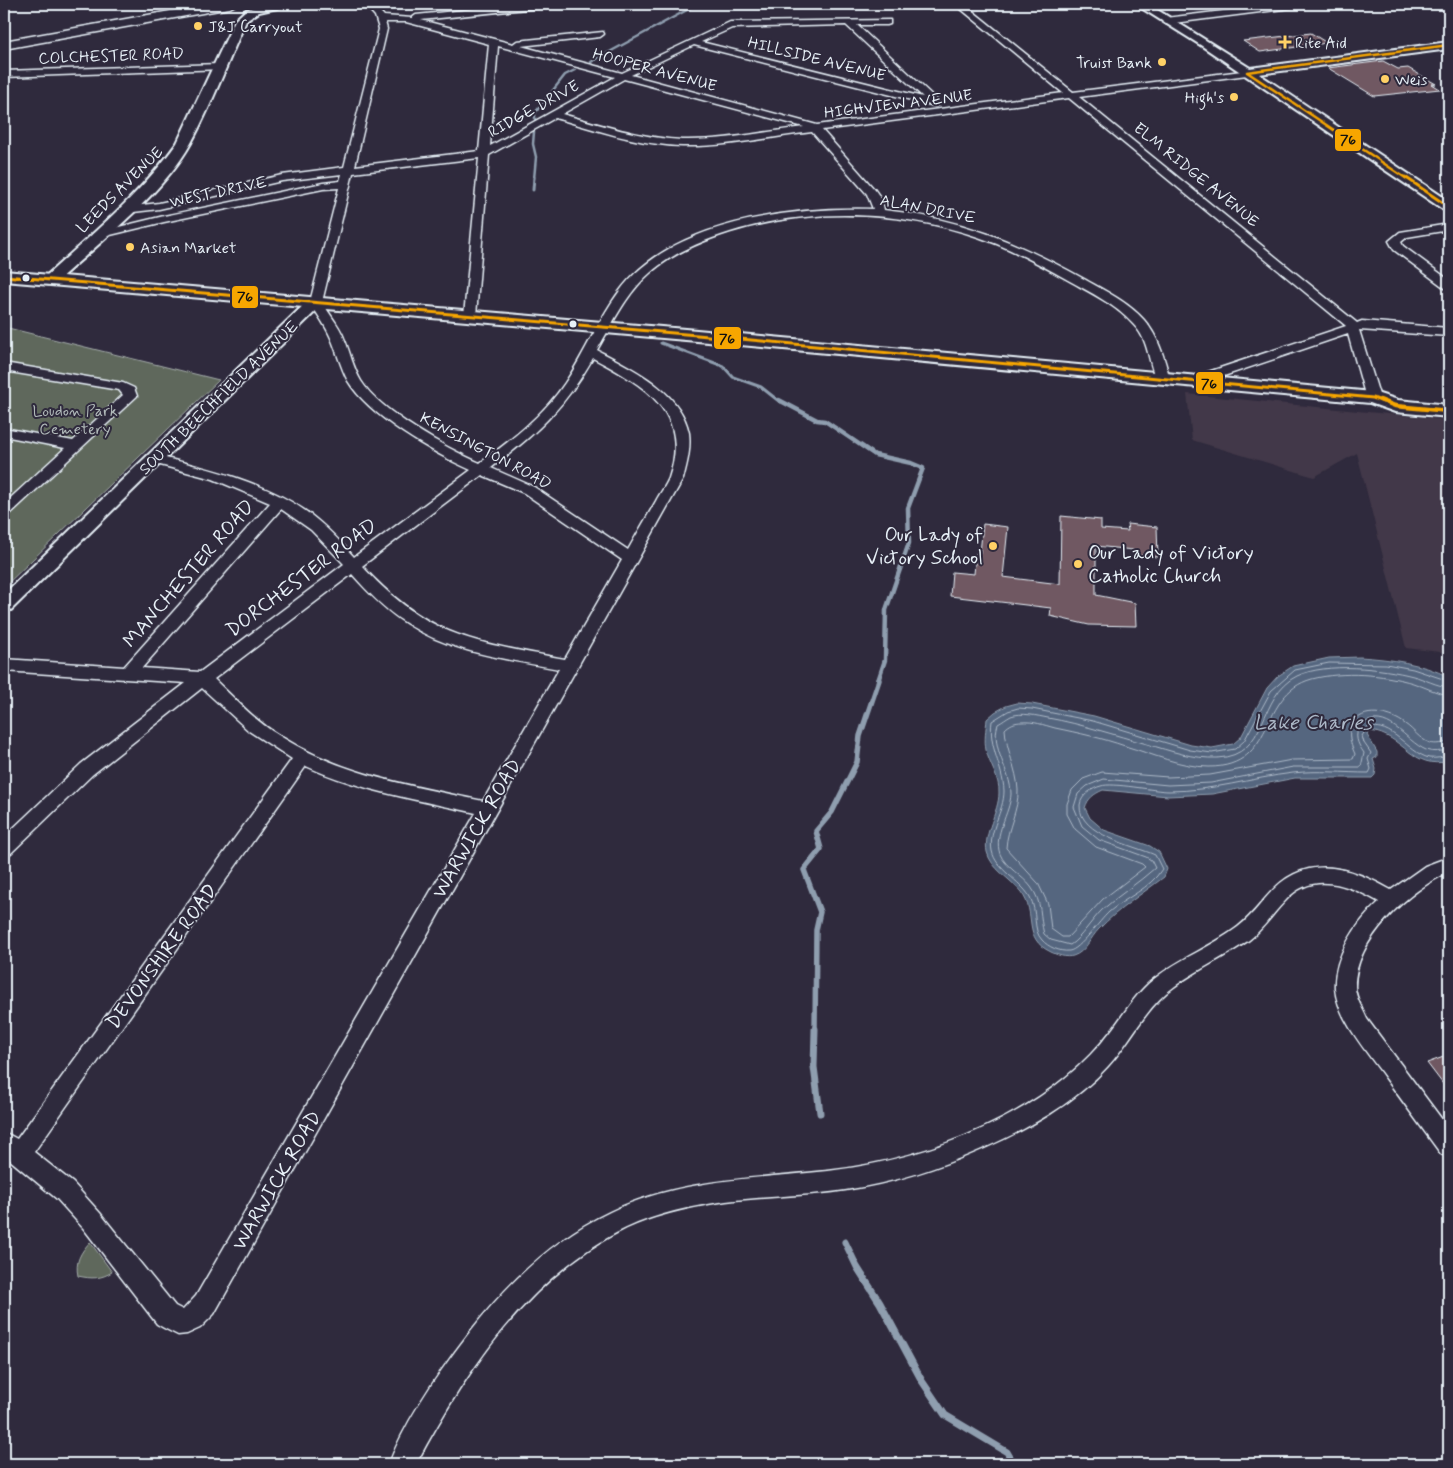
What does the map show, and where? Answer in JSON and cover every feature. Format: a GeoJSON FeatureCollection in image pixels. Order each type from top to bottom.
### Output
{"type":"FeatureCollection","features":[{"type":"Feature","properties":{"kind":"main road"},"geometry":{"type":"LineString","coordinates":[[4,45],[94,27],[230,4]]}},
{"type":"Feature","properties":{"kind":"main road"},"geometry":{"type":"LineString","coordinates":[[4,40],[74,28],[94,27]]}},
{"type":"Feature","properties":{"kind":"main road"},"geometry":{"type":"LineString","coordinates":[[4,276],[606,327],[1195,381],[1373,398],[1395,406],[1449,411]]}},
{"type":"Feature","properties":{"kind":"main road"},"geometry":{"type":"LineString","coordinates":[[1373,398],[1391,395],[1449,400]]}},
{"type":"Feature","properties":{"kind":"street","name":"LEEDS AVENUE"},"geometry":{"type":"LineString","coordinates":[[52,279],[125,210],[176,156],[184,143],[241,20],[252,6],[282,4]]}},
{"type":"Feature","properties":{"kind":"street"},"geometry":{"type":"LineString","coordinates":[[368,4],[382,19]]}},
{"type":"Feature","properties":{"kind":"street"},"geometry":{"type":"LineString","coordinates":[[406,19],[546,4]]}},
{"type":"Feature","properties":{"kind":"street","name":"ELM RIDGE AVENUE"},"geometry":{"type":"LineString","coordinates":[[959,4],[1351,322],[1373,398]]}},
{"type":"Feature","properties":{"kind":"street"},"geometry":{"type":"LineString","coordinates":[[1141,4],[1247,72],[1449,208]]}},
{"type":"Feature","properties":{"kind":"street"},"geometry":{"type":"LineString","coordinates":[[1166,20],[1268,6],[1299,4]]}},
{"type":"Feature","properties":{"kind":"street","name":"HOOPER AVENUE"},"geometry":{"type":"LineString","coordinates":[[382,19],[406,19],[813,126],[871,192],[876,200],[879,214]]}},
{"type":"Feature","properties":{"kind":"street","name":"SOUTH BEECHFIELD AVENUE"},"geometry":{"type":"LineString","coordinates":[[4,605],[316,302],[383,29],[382,19]]}},
{"type":"Feature","properties":{"kind":"street","name":"RIDGE DRIVE"},"geometry":{"type":"LineString","coordinates":[[125,210],[159,206],[276,179],[484,154],[623,76],[730,25],[887,22]]}},
{"type":"Feature","properties":{"kind":"street"},"geometry":{"type":"LineString","coordinates":[[849,23],[945,112]]}},
{"type":"Feature","properties":{"kind":"street"},"geometry":{"type":"LineString","coordinates":[[506,45],[600,34]]}},
{"type":"Feature","properties":{"kind":"street"},"geometry":{"type":"LineString","coordinates":[[470,316],[494,42]]}},
{"type":"Feature","properties":{"kind":"street","name":"HILLSIDE AVENUE"},"geometry":{"type":"LineString","coordinates":[[692,42],[935,103]]}},
{"type":"Feature","properties":{"kind":"street"},"geometry":{"type":"LineString","coordinates":[[1247,72],[1449,45]]}},
{"type":"Feature","properties":{"kind":"street","name":"COLCHESTER ROAD"},"geometry":{"type":"LineString","coordinates":[[4,74],[220,67]]}},
{"type":"Feature","properties":{"kind":"street","name":"HIGHVIEW AVENUE"},"geometry":{"type":"LineString","coordinates":[[555,114],[644,140],[669,143],[701,143],[1247,72]]}},
{"type":"Feature","properties":{"kind":"street","name":"WEST DRIVE"},"geometry":{"type":"LineString","coordinates":[[98,235],[294,192],[345,184]]}},
{"type":"Feature","properties":{"kind":"street","name":"ALAN DRIVE"},"geometry":{"type":"LineString","coordinates":[[606,327],[624,293],[634,281],[657,262],[690,244],[738,226],[782,217],[813,214],[879,214],[941,224],[988,237],[1011,246],[1108,297],[1146,329],[1154,342],[1163,379]]}},
{"type":"Feature","properties":{"kind":"street"},"geometry":{"type":"LineString","coordinates":[[1449,227],[1404,234],[1395,241],[1398,248],[1449,285]]}},
{"type":"Feature","properties":{"kind":"street","name":"KENSINGTON ROAD"},"geometry":{"type":"LineString","coordinates":[[316,302],[337,336],[354,380],[368,399],[421,438],[454,457],[529,490],[630,559]]}},
{"type":"Feature","properties":{"kind":"street"},"geometry":{"type":"LineString","coordinates":[[1195,381],[1362,325],[1449,332]]}},
{"type":"Feature","properties":{"kind":"street","name":"DORCHESTER ROAD"},"geometry":{"type":"LineString","coordinates":[[4,848],[87,769],[203,678],[522,438],[541,420],[570,386],[606,327]]}},
{"type":"Feature","properties":{"kind":"street","name":"WARWICK ROAD"},"geometry":{"type":"LineString","coordinates":[[12,1148],[65,1191],[92,1221],[166,1316],[175,1323],[184,1323],[195,1316],[205,1305],[676,479],[682,464],[684,448],[682,430],[677,416],[648,384],[591,352]]}},
{"type":"Feature","properties":{"kind":"street"},"geometry":{"type":"LineString","coordinates":[[4,367],[112,385],[129,390],[130,396],[4,512]]}},
{"type":"Feature","properties":{"kind":"street"},"geometry":{"type":"LineString","coordinates":[[4,432],[76,446]]}},
{"type":"Feature","properties":{"kind":"street"},"geometry":{"type":"LineString","coordinates":[[154,459],[219,477],[279,502],[315,526],[391,604],[411,620],[432,631],[457,642],[570,665]]}},
{"type":"Feature","properties":{"kind":"street","name":"MANCHESTER ROAD"},"geometry":{"type":"LineString","coordinates":[[129,672],[279,502]]}},
{"type":"Feature","properties":{"kind":"street"},"geometry":{"type":"LineString","coordinates":[[4,665],[203,678],[247,721],[275,742],[303,758],[338,772],[487,808]]}},
{"type":"Feature","properties":{"kind":"street","name":"DEVONSHIRE ROAD"},"geometry":{"type":"LineString","coordinates":[[12,1148],[303,758]]}},
{"type":"Feature","properties":{"kind":"street"},"geometry":{"type":"LineString","coordinates":[[1449,864],[1416,882],[1392,900],[1362,935],[1351,956],[1346,972],[1345,987],[1350,1005],[1360,1025],[1449,1147]]}},
{"type":"Feature","properties":{"kind":"street"},"geometry":{"type":"LineString","coordinates":[[402,1464],[422,1424],[445,1388],[502,1312],[556,1260],[588,1236],[616,1220],[684,1198],[725,1190],[864,1176],[928,1161],[964,1147],[1052,1101],[1080,1080],[1108,1051],[1143,1004],[1160,986],[1246,930],[1263,913],[1280,891],[1295,882],[1310,876],[1330,874],[1365,884],[1392,900]]}},
{"type":"Feature","properties":{"kind":"shaded area"},"geometry":{"type":"Polygon","coordinates":[[[1187,394],[1449,420],[1449,653],[1406,648],[1357,453],[1314,477],[1192,440],[1187,394]]]}},
{"type":"Feature","properties":{"kind":"green space","name":"Loudon Park Cemetery"},"geometry":{"type":"Polygon","coordinates":[[[4,327],[219,380],[4,587],[4,327]]]}},
{"type":"Feature","properties":{"kind":"green space"},"geometry":{"type":"Polygon","coordinates":[[[90,1242],[112,1272],[96,1278],[78,1276],[77,1266],[79,1258],[90,1242]]]}},
{"type":"Feature","properties":{"kind":"water","name":"Lake Charles"},"geometry":{"type":"Polygon","coordinates":[[[1360,657],[1406,662],[1428,668],[1449,677],[1449,761],[1436,763],[1426,761],[1382,734],[1370,731],[1367,735],[1377,752],[1377,757],[1373,759],[1376,769],[1375,775],[1372,778],[1295,778],[1212,794],[1168,796],[1103,790],[1092,797],[1086,805],[1085,808],[1090,818],[1104,830],[1150,846],[1159,852],[1167,869],[1164,877],[1114,915],[1099,929],[1085,948],[1073,956],[1062,956],[1051,952],[1036,940],[1026,900],[1017,887],[993,864],[987,852],[987,837],[997,808],[999,793],[998,782],[987,755],[985,738],[987,719],[995,712],[1017,703],[1032,704],[1094,716],[1191,745],[1212,748],[1233,744],[1241,737],[1267,688],[1278,676],[1293,666],[1329,658],[1360,657]]]}},
{"type":"Feature","properties":{"kind":"building","name":"Rite Aid"},"geometry":{"type":"Polygon","coordinates":[[[1311,33],[1327,43],[1260,52],[1243,41],[1311,33]]]}},
{"type":"Feature","properties":{"kind":"building","name":"Weis"},"geometry":{"type":"Polygon","coordinates":[[[1383,61],[1398,69],[1408,68],[1436,84],[1432,84],[1440,89],[1374,96],[1328,68],[1383,61]]]}},
{"type":"Feature","properties":{"kind":"building","name":"Our Lady of Victory Catholic Church"},"geometry":{"type":"Polygon","coordinates":[[[1061,516],[1101,520],[1101,529],[1128,531],[1127,524],[1157,527],[1158,557],[1134,555],[1133,550],[1096,546],[1096,595],[1135,603],[1136,626],[1089,625],[1050,616],[1051,608],[950,596],[952,572],[974,574],[976,553],[980,553],[983,524],[1008,527],[1003,577],[1060,584],[1061,516]]]}},
{"type":"Feature","properties":{"kind":"building"},"geometry":{"type":"Polygon","coordinates":[[[1449,1055],[1449,1092],[1427,1063],[1449,1055]]]}},
{"type":"Feature","properties":{"kind":"waterway"},"geometry":{"type":"LineString","coordinates":[[591,62],[698,4]]}},
{"type":"Feature","properties":{"kind":"waterway"},"geometry":{"type":"LineString","coordinates":[[535,119],[535,113],[565,75],[575,70]]}},
{"type":"Feature","properties":{"kind":"waterway"},"geometry":{"type":"LineString","coordinates":[[534,132],[533,144],[536,157],[534,179]]}},
{"type":"Feature","properties":{"kind":"waterway"},"geometry":{"type":"LineString","coordinates":[[533,190],[534,177]]}},
{"type":"Feature","properties":{"kind":"waterway"},"geometry":{"type":"LineString","coordinates":[[661,343],[723,366],[733,377],[761,387],[780,402]]}},
{"type":"Feature","properties":{"kind":"waterway"},"geometry":{"type":"LineString","coordinates":[[779,400],[817,420],[825,421],[875,455],[911,463],[923,468],[908,508],[909,543],[886,610],[885,660],[878,681]]}},
{"type":"Feature","properties":{"kind":"waterway"},"geometry":{"type":"LineString","coordinates":[[815,1031],[816,930],[820,912],[804,870],[821,849],[816,831],[832,812],[857,762],[860,736],[879,680]]}},
{"type":"Feature","properties":{"kind":"waterway"},"geometry":{"type":"LineString","coordinates":[[815,1029],[814,1067],[820,1113]]}},
{"type":"Feature","properties":{"kind":"waterway"},"geometry":{"type":"LineString","coordinates":[[845,1242],[857,1267],[880,1303],[922,1381],[945,1415],[1007,1452],[1014,1464]]}},
{"type":"Feature","properties":{"kind":"transit line","name":"76"},"geometry":{"type":"LineString","coordinates":[[1247,72],[1449,45]]}},
{"type":"Feature","properties":{"kind":"transit line","name":"76"},"geometry":{"type":"LineString","coordinates":[[1247,72],[1449,207]]}},
{"type":"Feature","properties":{"kind":"transit line","name":"76"},"geometry":{"type":"LineString","coordinates":[[4,276],[697,335],[1373,398],[1395,406],[1449,411]]}},
{"type":"Feature","properties":{"kind":"place","name":"J&J Carryout"},"geometry":{"type":"Point","coordinates":[198,26]}},
{"type":"Feature","properties":{"kind":"place","name":"Rite Aid"},"geometry":{"type":"Point","coordinates":[1285,42]}},
{"type":"Feature","properties":{"kind":"place","name":"Truist Bank"},"geometry":{"type":"Point","coordinates":[1162,62]}},
{"type":"Feature","properties":{"kind":"place","name":"Weis"},"geometry":{"type":"Point","coordinates":[1385,79]}},
{"type":"Feature","properties":{"kind":"place","name":"High's"},"geometry":{"type":"Point","coordinates":[1234,97]}},
{"type":"Feature","properties":{"kind":"place","name":"Asian Market"},"geometry":{"type":"Point","coordinates":[130,247]}},
{"type":"Feature","properties":{"kind":"place","name":"Our Lady of Victory School"},"geometry":{"type":"Point","coordinates":[993,546]}},
{"type":"Feature","properties":{"kind":"place","name":"Our Lady of Victory Catholic Church"},"geometry":{"type":"Point","coordinates":[1078,564]}}]}
